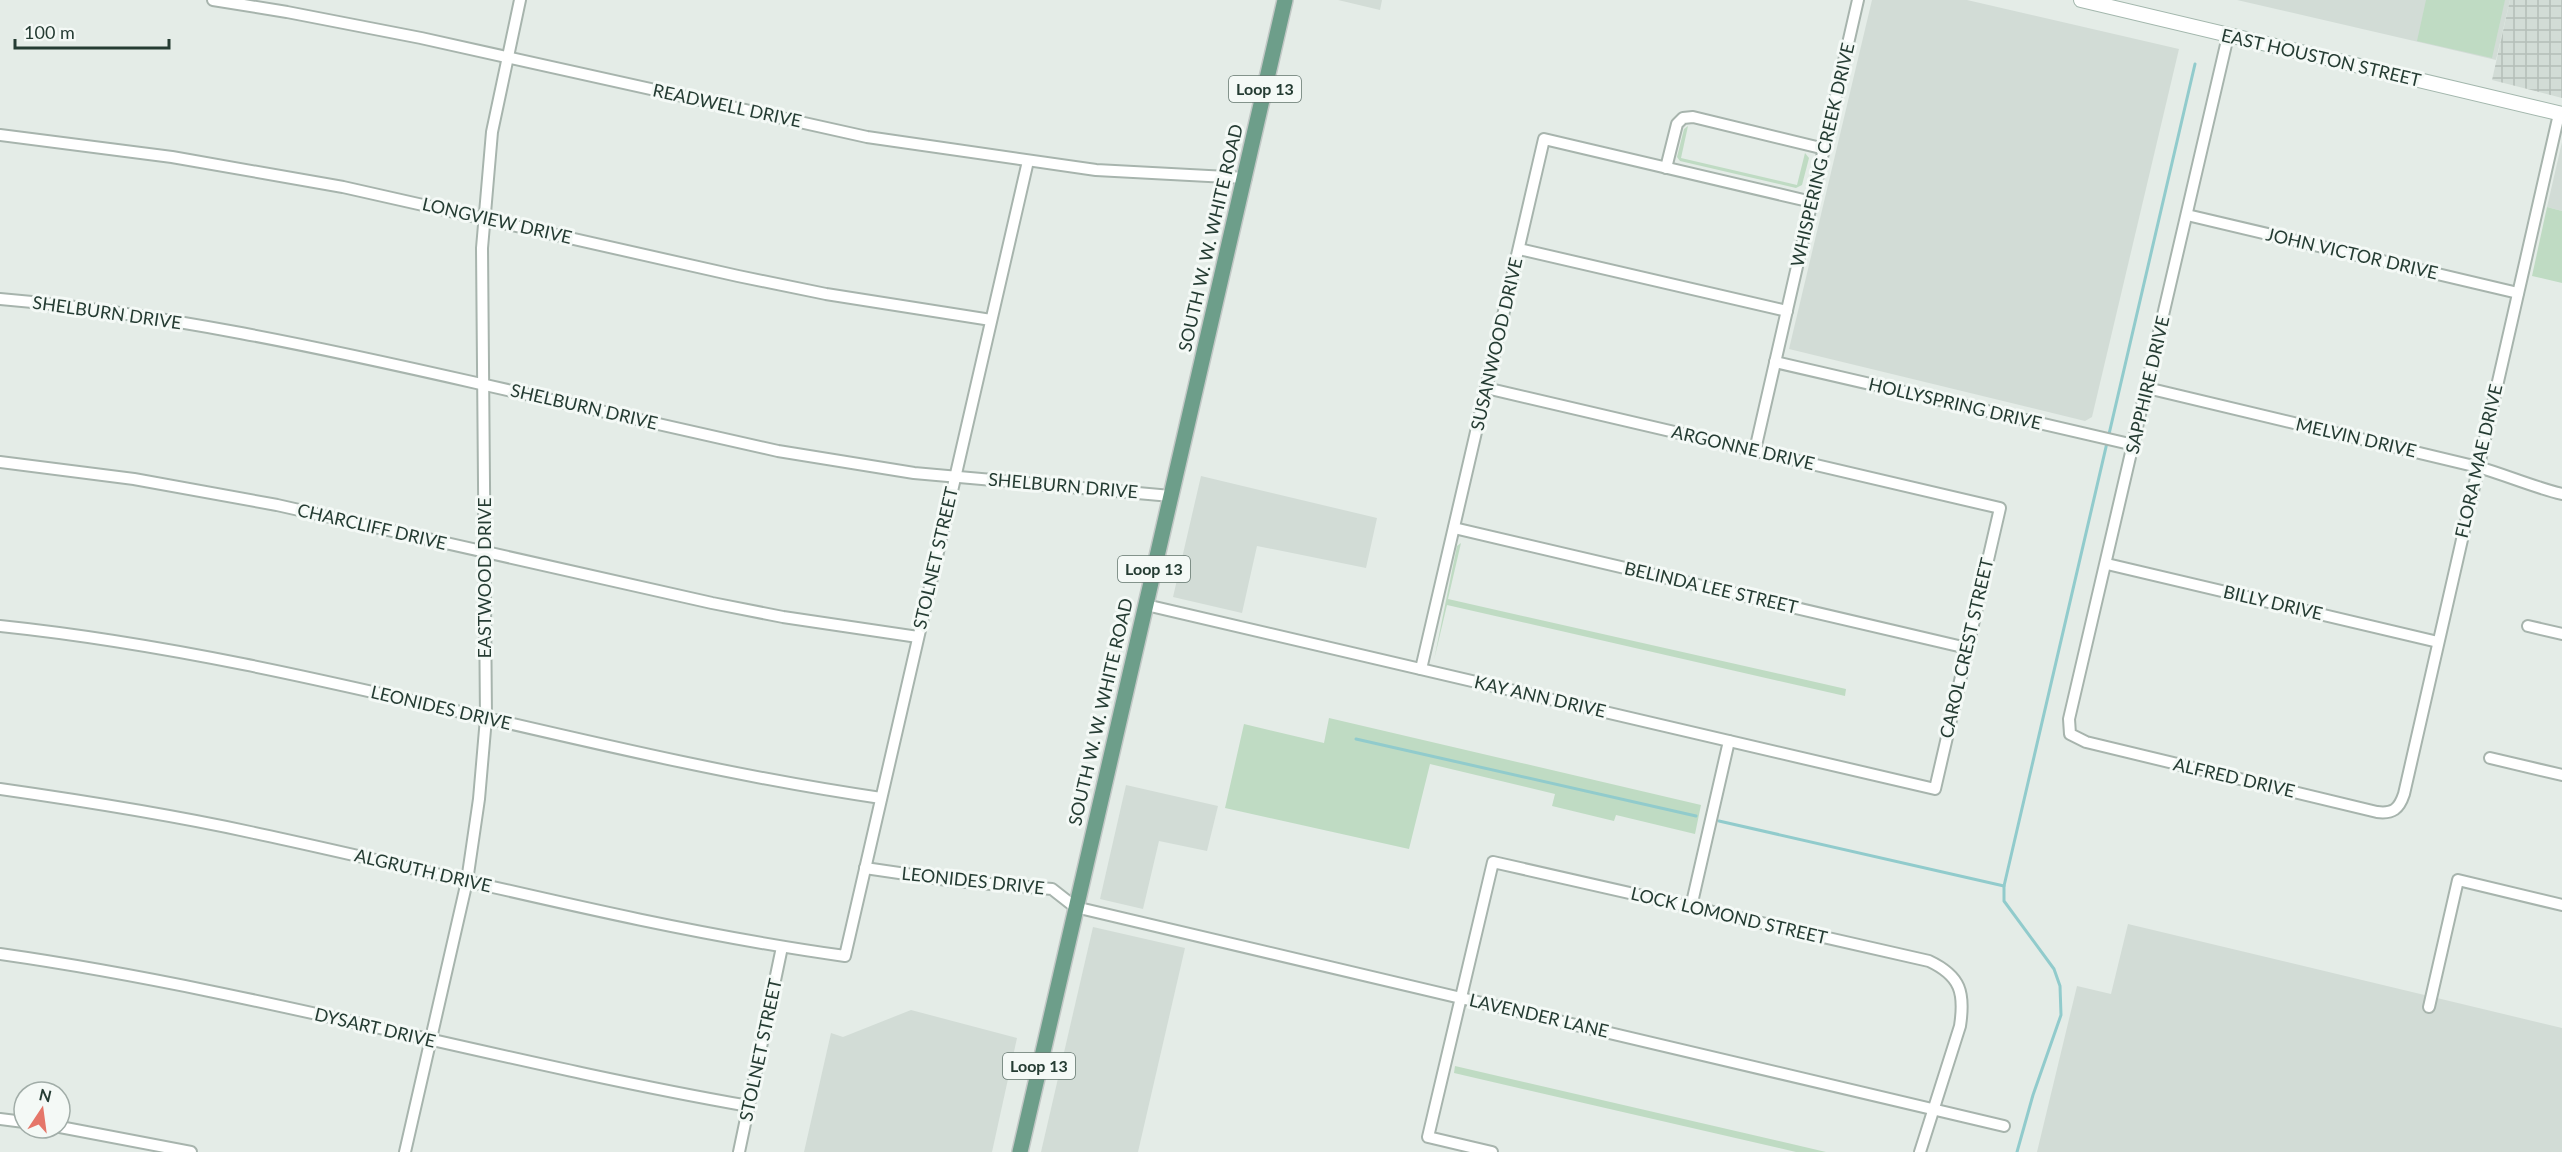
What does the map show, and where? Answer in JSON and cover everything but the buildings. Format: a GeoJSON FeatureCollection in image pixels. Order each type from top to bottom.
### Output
{"type":"FeatureCollection","features":[{"type":"Feature","properties":{"kind":"main road","name":"SOUTH W. W. WHITE ROAD"},"geometry":{"type":"LineString","coordinates":[[1020,1152],[1170,496],[1246,178],[1285,0]]}},
{"type":"Feature","properties":{"kind":"main road","name":"EAST HOUSTON STREET"},"geometry":{"type":"LineString","coordinates":[[2081,0],[2561,114]]}},
{"type":"Feature","properties":{"kind":"street","name":"READWELL DRIVE"},"geometry":{"type":"LineString","coordinates":[[213,0],[287,12],[507,57],[867,137],[1028,160],[1150,174],[1246,178]]}},
{"type":"Feature","properties":{"kind":"street","name":"EASTWOOD DRIVE"},"geometry":{"type":"LineString","coordinates":[[405,1152],[466,881],[479,799],[486,718],[486,552],[482,384],[484,218],[492,132],[520,0]]}},
{"type":"Feature","properties":{"kind":"street","name":"WHISPERING CREEK DRIVE"},"geometry":{"type":"LineString","coordinates":[[1775,362],[1858,0]]}},
{"type":"Feature","properties":{"kind":"street","name":"SAPPHIRE DRIVE"},"geometry":{"type":"LineString","coordinates":[[2070,734],[2070,719],[2228,36]]}},
{"type":"Feature","properties":{"kind":"street","name":"FLORA MAE DRIVE"},"geometry":{"type":"LineString","coordinates":[[2398,808],[2404,794],[2561,114]]}},
{"type":"Feature","properties":{"kind":"street"},"geometry":{"type":"LineString","coordinates":[[1666,168],[1677,124],[1683,118],[1693,117],[1825,149]]}},
{"type":"Feature","properties":{"kind":"street","name":"LONGVIEW DRIVE"},"geometry":{"type":"LineString","coordinates":[[0,135],[228,166],[355,189],[738,276],[826,294],[991,320]]}},
{"type":"Feature","properties":{"kind":"street","name":"SUSANWOOD DRIVE"},"geometry":{"type":"LineString","coordinates":[[1421,669],[1545,139],[1812,202]]}},
{"type":"Feature","properties":{"kind":"street","name":"STOLNET STREET"},"geometry":{"type":"LineString","coordinates":[[844,956],[1028,160]]}},
{"type":"Feature","properties":{"kind":"street","name":"JOHN VICTOR DRIVE"},"geometry":{"type":"LineString","coordinates":[[2187,215],[2518,293]]}},
{"type":"Feature","properties":{"kind":"street"},"geometry":{"type":"LineString","coordinates":[[1519,249],[1787,311]]}},
{"type":"Feature","properties":{"kind":"street","name":"SHELBURN DRIVE"},"geometry":{"type":"LineString","coordinates":[[0,298],[109,312],[246,334],[482,384],[778,451],[883,469],[955,478],[1170,496]]}},
{"type":"Feature","properties":{"kind":"street"},"geometry":{"type":"LineString","coordinates":[[1755,450],[1775,362]]}},
{"type":"Feature","properties":{"kind":"street","name":"HOLLYSPRING DRIVE"},"geometry":{"type":"LineString","coordinates":[[1775,362],[2134,445]]}},
{"type":"Feature","properties":{"kind":"street","name":"ARGONNE DRIVE"},"geometry":{"type":"LineString","coordinates":[[1486,388],[2000,508]]}},
{"type":"Feature","properties":{"kind":"street","name":"MELVIN DRIVE"},"geometry":{"type":"LineString","coordinates":[[2147,388],[2478,467],[2508,475],[2535,488],[2562,494]]}},
{"type":"Feature","properties":{"kind":"street","name":"CHARCLIFF DRIVE"},"geometry":{"type":"LineString","coordinates":[[0,462],[134,480],[277,505],[783,617],[918,637]]}},
{"type":"Feature","properties":{"kind":"street","name":"CAROL CREST STREET"},"geometry":{"type":"LineString","coordinates":[[1935,789],[2000,508]]}},
{"type":"Feature","properties":{"kind":"street","name":"BELINDA LEE STREET"},"geometry":{"type":"LineString","coordinates":[[1454,528],[1967,648]]}},
{"type":"Feature","properties":{"kind":"street","name":"BILLY DRIVE"},"geometry":{"type":"LineString","coordinates":[[2107,564],[2438,642]]}},
{"type":"Feature","properties":{"kind":"street","name":"KAY ANN DRIVE"},"geometry":{"type":"LineString","coordinates":[[1146,606],[1935,789]]}},
{"type":"Feature","properties":{"kind":"street","name":"LEONIDES DRIVE"},"geometry":{"type":"LineString","coordinates":[[0,626],[182,653],[267,669],[765,779],[881,798]]}},
{"type":"Feature","properties":{"kind":"street"},"geometry":{"type":"LineString","coordinates":[[2528,626],[2562,634]]}},
{"type":"Feature","properties":{"kind":"street","name":"ALFRED DRIVE"},"geometry":{"type":"LineString","coordinates":[[2070,734],[2086,742],[2377,812],[2393,811],[2398,808]]}},
{"type":"Feature","properties":{"kind":"street"},"geometry":{"type":"LineString","coordinates":[[1691,907],[1729,741]]}},
{"type":"Feature","properties":{"kind":"street"},"geometry":{"type":"LineString","coordinates":[[2490,758],[2562,775]]}},
{"type":"Feature","properties":{"kind":"street","name":"ALGRUTH DRIVE"},"geometry":{"type":"LineString","coordinates":[[0,789],[89,802],[249,832],[466,881],[782,947],[844,956]]}},
{"type":"Feature","properties":{"kind":"street","name":"LOCK LOMOND STREET"},"geometry":{"type":"LineString","coordinates":[[1461,998],[1493,862],[1929,961],[1939,966],[1958,985],[1963,996],[1960,1026],[1933,1109]]}},
{"type":"Feature","properties":{"kind":"street","name":"LEONIDES DRIVE"},"geometry":{"type":"LineString","coordinates":[[865,868],[954,881],[1052,889],[1075,907]]}},
{"type":"Feature","properties":{"kind":"street"},"geometry":{"type":"LineString","coordinates":[[2429,1007],[2458,880],[2562,905]]}},
{"type":"Feature","properties":{"kind":"street","name":"LAVENDER LANE"},"geometry":{"type":"LineString","coordinates":[[1075,907],[2004,1126]]}},
{"type":"Feature","properties":{"kind":"street","name":"STOLNET STREET"},"geometry":{"type":"LineString","coordinates":[[739,1152],[782,947]]}},
{"type":"Feature","properties":{"kind":"street","name":"DYSART DRIVE"},"geometry":{"type":"LineString","coordinates":[[0,954],[93,967],[169,982],[679,1094],[749,1106]]}},
{"type":"Feature","properties":{"kind":"street"},"geometry":{"type":"LineString","coordinates":[[1461,998],[1428,1137],[1492,1152]]}},
{"type":"Feature","properties":{"kind":"street"},"geometry":{"type":"LineString","coordinates":[[1920,1152],[1933,1109]]}},
{"type":"Feature","properties":{"kind":"street"},"geometry":{"type":"LineString","coordinates":[[72,1129],[191,1152]]}},
{"type":"Feature","properties":{"kind":"shaded area"},"geometry":{"type":"Polygon","coordinates":[[[1338,0],[1382,0],[1380,10],[1338,0]]]}},
{"type":"Feature","properties":{"kind":"shaded area"},"geometry":{"type":"Polygon","coordinates":[[[1872,0],[1967,0],[2179,49],[2092,417],[2085,421],[1789,349],[1872,0]]]}},
{"type":"Feature","properties":{"kind":"shaded area"},"geometry":{"type":"Polygon","coordinates":[[[2237,0],[2510,0],[2496,60],[2237,0]]]}},
{"type":"Feature","properties":{"kind":"shaded area"},"geometry":{"type":"Polygon","coordinates":[[[2510,0],[2562,0],[2562,98],[2492,80],[2510,0]]]}},
{"type":"Feature","properties":{"kind":"shaded area"},"geometry":{"type":"Polygon","coordinates":[[[2562,142],[2562,211],[2547,207],[2562,142]]]}},
{"type":"Feature","properties":{"kind":"shaded area"},"geometry":{"type":"Polygon","coordinates":[[[1201,476],[1377,518],[1366,568],[1257,546],[1242,613],[1173,597],[1201,476]]]}},
{"type":"Feature","properties":{"kind":"shaded area"},"geometry":{"type":"Polygon","coordinates":[[[1126,785],[1218,806],[1207,851],[1159,841],[1143,909],[1100,899],[1126,785]]]}},
{"type":"Feature","properties":{"kind":"shaded area"},"geometry":{"type":"Polygon","coordinates":[[[2128,924],[2562,1028],[2562,1152],[2037,1152],[2077,986],[2111,994],[2128,924]]]}},
{"type":"Feature","properties":{"kind":"shaded area"},"geometry":{"type":"Polygon","coordinates":[[[1093,927],[1185,948],[1138,1152],[1041,1152],[1093,927]]]}},
{"type":"Feature","properties":{"kind":"shaded area"},"geometry":{"type":"Polygon","coordinates":[[[911,1010],[1017,1038],[992,1152],[804,1152],[831,1033],[843,1037],[911,1010]]]}},
{"type":"Feature","properties":{"kind":"green space"},"geometry":{"type":"Polygon","coordinates":[[[2426,0],[2505,0],[2492,58],[2417,41],[2426,0]]]}},
{"type":"Feature","properties":{"kind":"green space"},"geometry":{"type":"Polygon","coordinates":[[[1688,126],[1681,158],[1797,185],[1805,153],[1809,158],[1802,185],[1796,188],[1680,161],[1677,157],[1684,129],[1688,126]]]}},
{"type":"Feature","properties":{"kind":"green space"},"geometry":{"type":"Polygon","coordinates":[[[2547,207],[2562,211],[2562,283],[2532,276],[2547,207]]]}},
{"type":"Feature","properties":{"kind":"green space"},"geometry":{"type":"Polygon","coordinates":[[[1461,543],[1448,599],[1846,689],[1845,696],[1447,605],[1434,660],[1457,546],[1461,543]]]}},
{"type":"Feature","properties":{"kind":"green space"},"geometry":{"type":"Polygon","coordinates":[[[1329,718],[1701,805],[1695,834],[1616,815],[1614,821],[1552,806],[1555,794],[1430,764],[1409,849],[1225,808],[1244,724],[1324,743],[1329,718]]]}},
{"type":"Feature","properties":{"kind":"green space"},"geometry":{"type":"Polygon","coordinates":[[[1455,1066],[1826,1152],[1796,1152],[1454,1073],[1455,1066]]]}},
{"type":"Feature","properties":{"kind":"waterway"},"geometry":{"type":"LineString","coordinates":[[2017,1152],[2033,1095],[2061,1015],[2060,986],[2054,969],[2004,901],[2004,886],[2195,64]]}},
{"type":"Feature","properties":{"kind":"waterway"},"geometry":{"type":"LineString","coordinates":[[1356,739],[1696,816]]}},
{"type":"Feature","properties":{"kind":"waterway"},"geometry":{"type":"LineString","coordinates":[[1719,821],[2004,886]]}}]}
